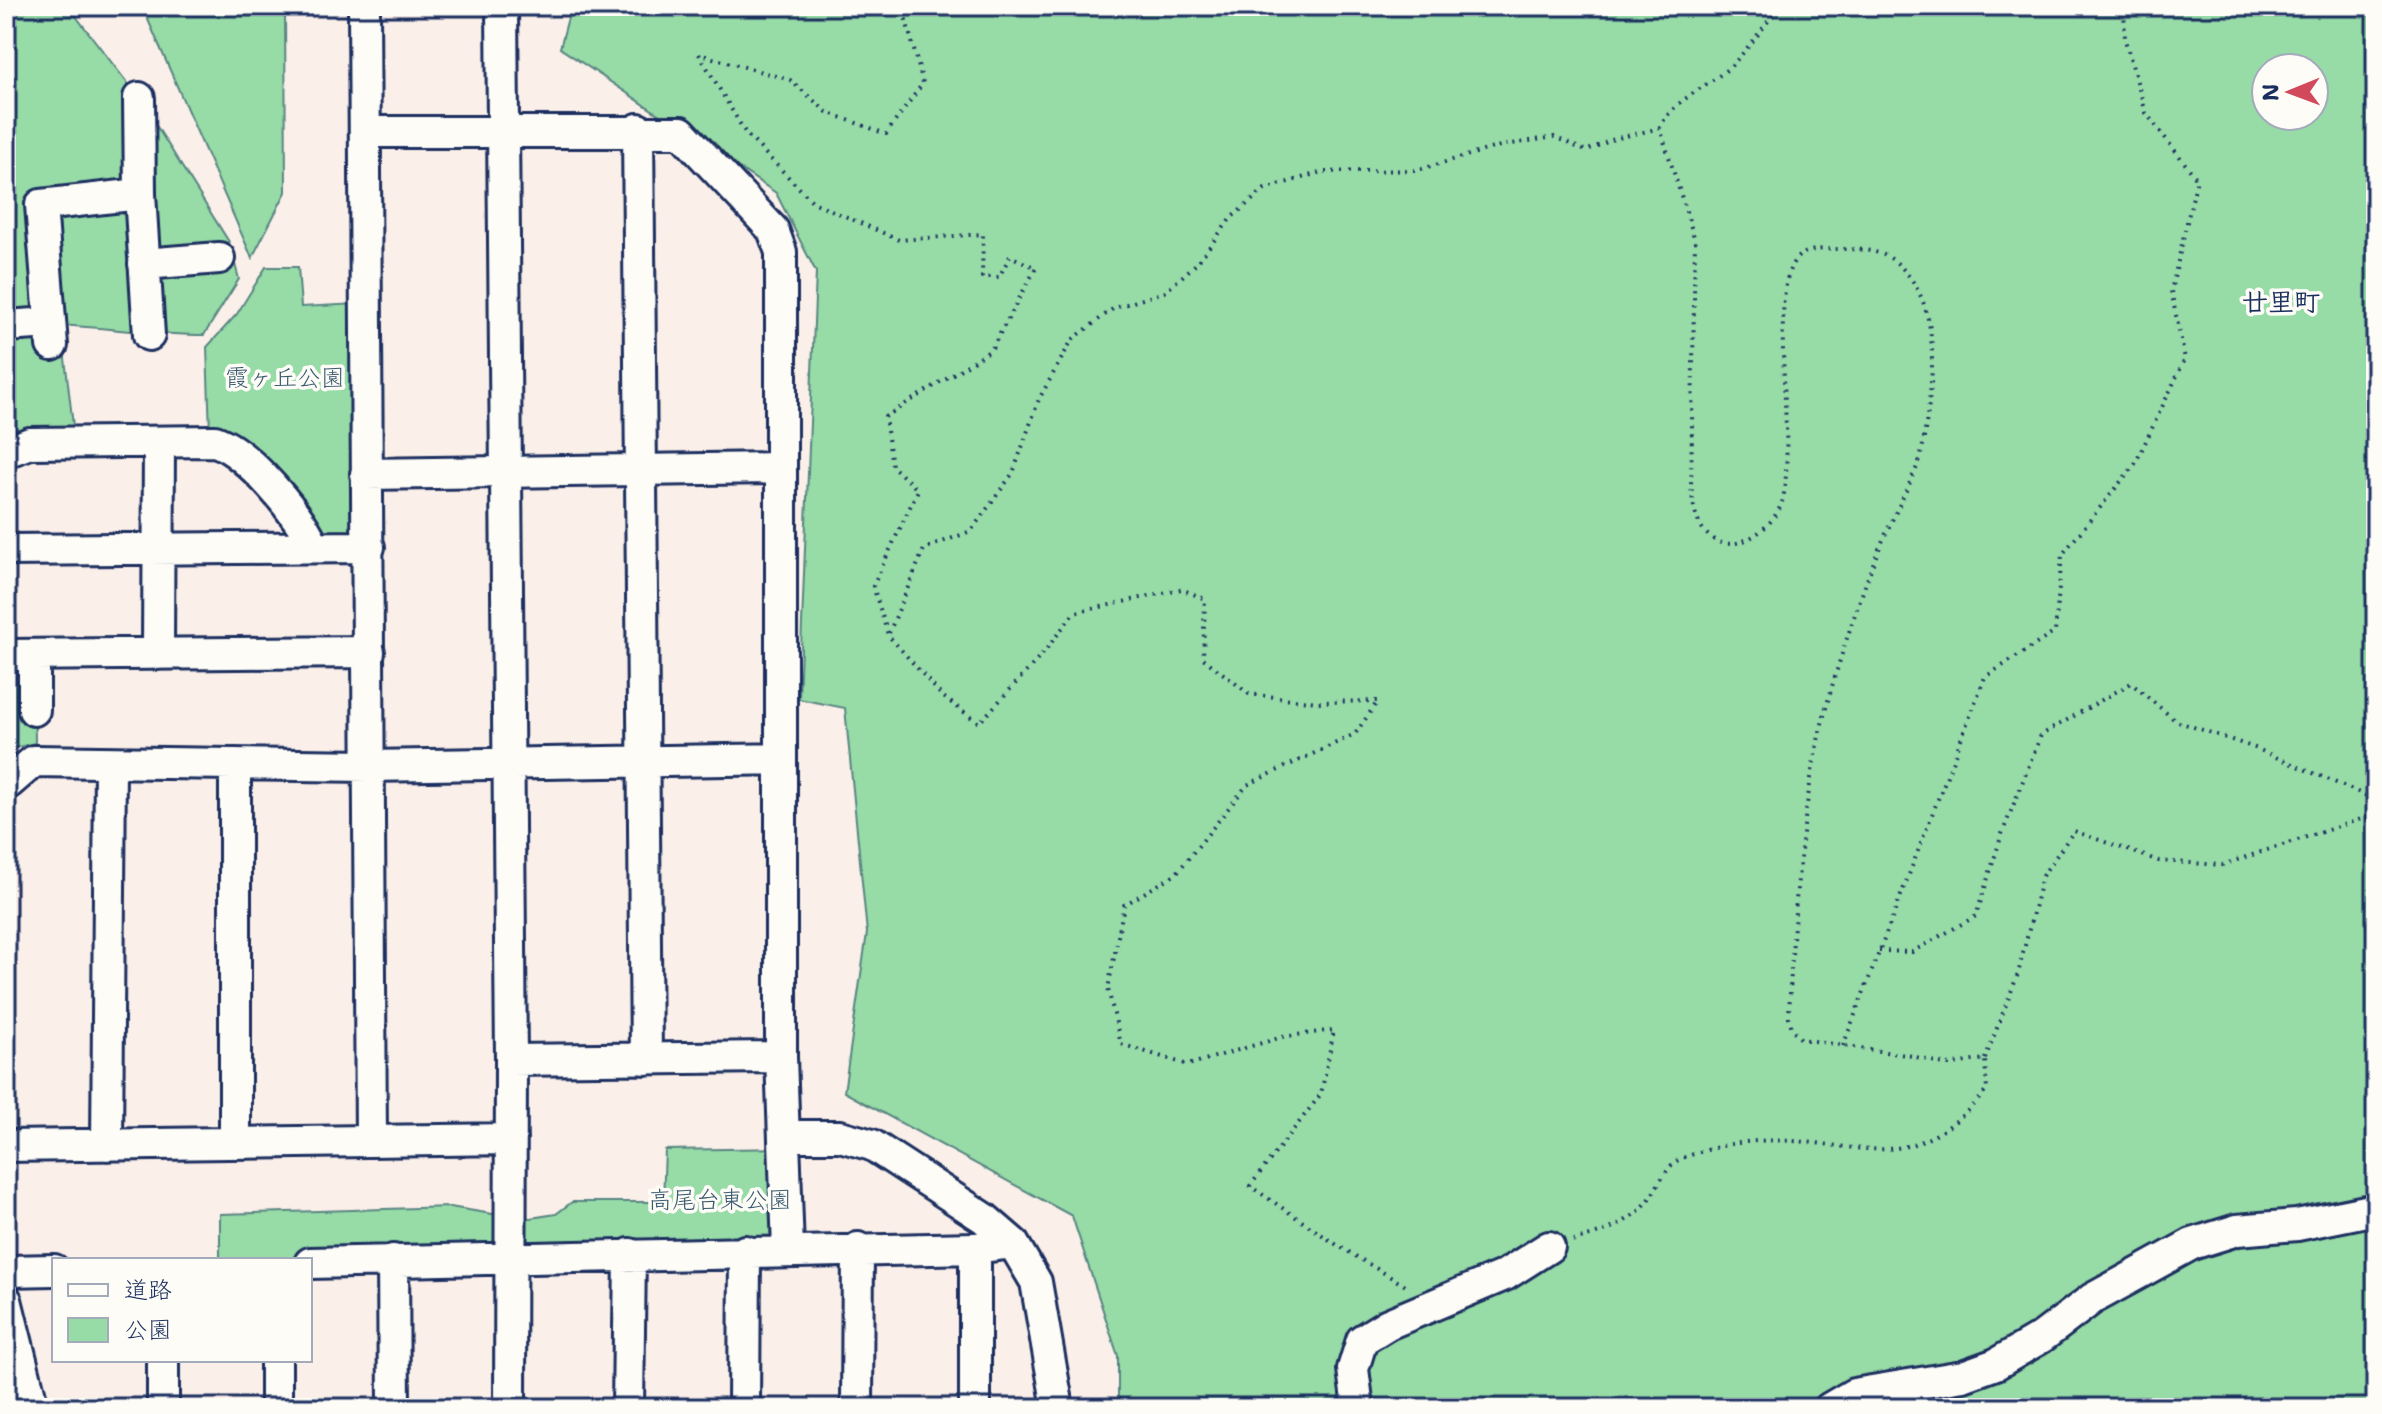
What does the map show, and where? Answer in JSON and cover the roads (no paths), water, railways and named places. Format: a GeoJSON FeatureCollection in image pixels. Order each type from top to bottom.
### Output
{"type":"FeatureCollection","features":[{"type":"Feature","properties":{"kind":"street"},"geometry":{"type":"LineString","coordinates":[[364,6],[371,1141]]}},
{"type":"Feature","properties":{"kind":"street"},"geometry":{"type":"LineString","coordinates":[[502,6],[511,1060],[510,1408]]}},
{"type":"Feature","properties":{"kind":"street"},"geometry":{"type":"LineString","coordinates":[[139,98],[140,194],[149,335]]}},
{"type":"Feature","properties":{"kind":"street"},"geometry":{"type":"LineString","coordinates":[[365,132],[638,129],[681,132],[773,230],[781,252],[781,1057],[788,1250]]}},
{"type":"Feature","properties":{"kind":"street"},"geometry":{"type":"LineString","coordinates":[[638,129],[646,1059]]}},
{"type":"Feature","properties":{"kind":"street"},"geometry":{"type":"LineString","coordinates":[[6,326],[51,334],[41,205],[140,194]]}},
{"type":"Feature","properties":{"kind":"street"},"geometry":{"type":"LineString","coordinates":[[144,264],[219,258]]}},
{"type":"Feature","properties":{"kind":"street"},"geometry":{"type":"LineString","coordinates":[[6,452],[30,443],[215,441],[230,446],[305,526],[314,547]]}},
{"type":"Feature","properties":{"kind":"street"},"geometry":{"type":"LineString","coordinates":[[158,654],[159,442]]}},
{"type":"Feature","properties":{"kind":"street"},"geometry":{"type":"LineString","coordinates":[[366,474],[779,468]]}},
{"type":"Feature","properties":{"kind":"street"},"geometry":{"type":"LineString","coordinates":[[6,550],[369,547]]}},
{"type":"Feature","properties":{"kind":"street"},"geometry":{"type":"LineString","coordinates":[[6,785],[34,736],[20,656],[369,652]]}},
{"type":"Feature","properties":{"kind":"street"},"geometry":{"type":"LineString","coordinates":[[34,736],[110,765],[507,765],[781,759]]}},
{"type":"Feature","properties":{"kind":"street"},"geometry":{"type":"LineString","coordinates":[[235,764],[235,1143]]}},
{"type":"Feature","properties":{"kind":"street"},"geometry":{"type":"LineString","coordinates":[[107,1145],[110,765]]}},
{"type":"Feature","properties":{"kind":"street"},"geometry":{"type":"LineString","coordinates":[[511,1060],[781,1057]]}},
{"type":"Feature","properties":{"kind":"street"},"geometry":{"type":"LineString","coordinates":[[786,1136],[840,1136],[872,1145],[984,1218],[1013,1243],[1036,1282],[1058,1408]]}},
{"type":"Feature","properties":{"kind":"street"},"geometry":{"type":"LineString","coordinates":[[6,1146],[511,1139]]}},
{"type":"Feature","properties":{"kind":"street"},"geometry":{"type":"LineString","coordinates":[[1830,1408],[1854,1394],[1963,1376],[1996,1364],[2042,1337],[2092,1299],[2192,1244],[2237,1230],[2297,1225],[2376,1209]]}},
{"type":"Feature","properties":{"kind":"street"},"geometry":{"type":"LineString","coordinates":[[312,1263],[858,1248],[975,1248],[1013,1243]]}},
{"type":"Feature","properties":{"kind":"street"},"geometry":{"type":"LineString","coordinates":[[1358,1408],[1353,1369],[1362,1340],[1388,1324],[1505,1275],[1549,1247]]}},
{"type":"Feature","properties":{"kind":"street"},"geometry":{"type":"LineString","coordinates":[[857,1408],[858,1248]]}},
{"type":"Feature","properties":{"kind":"street"},"geometry":{"type":"LineString","coordinates":[[975,1248],[975,1408]]}},
{"type":"Feature","properties":{"kind":"street"},"geometry":{"type":"LineString","coordinates":[[744,1408],[745,1251]]}},
{"type":"Feature","properties":{"kind":"street"},"geometry":{"type":"LineString","coordinates":[[628,1408],[630,1254]]}},
{"type":"Feature","properties":{"kind":"street"},"geometry":{"type":"LineString","coordinates":[[393,1260],[394,1408]]}},
{"type":"Feature","properties":{"kind":"street"},"geometry":{"type":"LineString","coordinates":[[6,1271],[52,1270]]}},
{"type":"Feature","properties":{"kind":"street"},"geometry":{"type":"LineString","coordinates":[[6,1300],[33,1408]]}},
{"type":"Feature","properties":{"kind":"street"},"geometry":{"type":"LineString","coordinates":[[163,1362],[163,1408]]}},
{"type":"Feature","properties":{"kind":"street"},"geometry":{"type":"LineString","coordinates":[[276,1362],[276,1408]]}},
{"type":"Feature","properties":{"kind":"district","name":"廿里町"},"geometry":{"type":"Point","coordinates":[2281,301]}},
{"type":"Feature","properties":{"kind":"park label","name":"霞ヶ丘公園"},"geometry":{"type":"Point","coordinates":[285,378]}},
{"type":"Feature","properties":{"kind":"park label","name":"高尾台東公園"},"geometry":{"type":"Point","coordinates":[720,1200]}}]}
